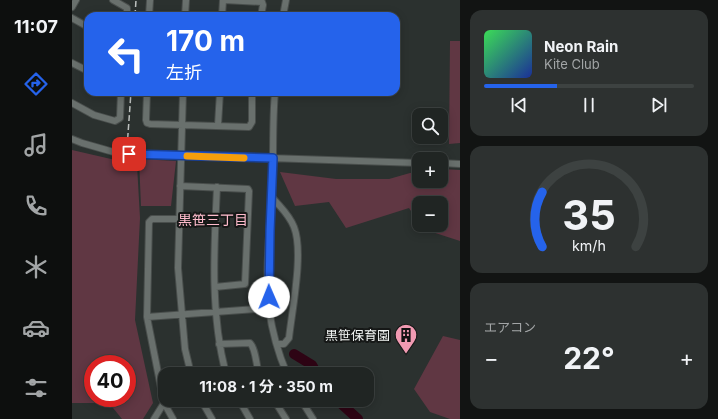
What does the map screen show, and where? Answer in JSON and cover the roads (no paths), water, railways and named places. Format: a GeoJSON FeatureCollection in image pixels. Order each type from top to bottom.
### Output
{"type":"FeatureCollection","features":[{"type":"Feature","properties":{"kind":"street"},"geometry":{"type":"LineString","coordinates":[[72,7],[76,0]]}},
{"type":"Feature","properties":{"kind":"street"},"geometry":{"type":"LineString","coordinates":[[113,0],[127,8]]}},
{"type":"Feature","properties":{"kind":"street"},"geometry":{"type":"LineString","coordinates":[[127,0],[127,12]]}},
{"type":"Feature","properties":{"kind":"street"},"geometry":{"type":"LineString","coordinates":[[149,12],[150,0]]}},
{"type":"Feature","properties":{"kind":"street"},"geometry":{"type":"LineString","coordinates":[[185,12],[186,0]]}},
{"type":"Feature","properties":{"kind":"street"},"geometry":{"type":"LineString","coordinates":[[222,12],[224,0],[262,2],[262,12]]}},
{"type":"Feature","properties":{"kind":"street"},"geometry":{"type":"LineString","coordinates":[[284,12],[286,0]]}},
{"type":"Feature","properties":{"kind":"street"},"geometry":{"type":"LineString","coordinates":[[72,18],[84,25]]}},
{"type":"Feature","properties":{"kind":"street"},"geometry":{"type":"LineString","coordinates":[[72,63],[84,69]]}},
{"type":"Feature","properties":{"kind":"street"},"geometry":{"type":"LineString","coordinates":[[72,103],[94,115],[118,120],[120,118],[121,96]]}},
{"type":"Feature","properties":{"kind":"street"},"geometry":{"type":"LineString","coordinates":[[147,96],[147,123],[218,126],[251,125],[252,96]]}},
{"type":"Feature","properties":{"kind":"street"},"geometry":{"type":"LineString","coordinates":[[183,96],[178,268],[185,349],[189,367]]}},
{"type":"Feature","properties":{"kind":"street"},"geometry":{"type":"LineString","coordinates":[[218,126],[220,96]]}},
{"type":"Feature","properties":{"kind":"street"},"geometry":{"type":"LineString","coordinates":[[275,96],[268,276],[269,308],[279,356],[284,367]]}},
{"type":"Feature","properties":{"kind":"street"},"geometry":{"type":"LineString","coordinates":[[72,138],[87,145],[117,153],[412,163]]}},
{"type":"Feature","properties":{"kind":"street"},"geometry":{"type":"LineString","coordinates":[[448,163],[460,164]]}},
{"type":"Feature","properties":{"kind":"street"},"geometry":{"type":"LineString","coordinates":[[180,186],[248,189],[249,196],[245,284],[243,286],[215,287]]}},
{"type":"Feature","properties":{"kind":"street"},"geometry":{"type":"LineString","coordinates":[[217,187],[215,287],[219,344],[224,367]]}},
{"type":"Feature","properties":{"kind":"street"},"geometry":{"type":"LineString","coordinates":[[272,197],[282,207],[294,226],[297,237],[298,255],[289,338],[284,344],[277,344]]}},
{"type":"Feature","properties":{"kind":"street"},"geometry":{"type":"LineString","coordinates":[[158,372],[147,317],[149,222],[152,219],[179,219]]}},
{"type":"Feature","properties":{"kind":"street"},"geometry":{"type":"LineString","coordinates":[[147,317],[269,308]]}},
{"type":"Feature","properties":{"kind":"street"},"geometry":{"type":"LineString","coordinates":[[219,344],[250,343],[253,345],[257,367]]}},
{"type":"Feature","properties":{"kind":"street"},"geometry":{"type":"LineString","coordinates":[[154,419],[161,407]]}},
{"type":"Feature","properties":{"kind":"street"},"geometry":{"type":"LineString","coordinates":[[167,407],[173,419]]}},
{"type":"Feature","properties":{"kind":"street"},"geometry":{"type":"LineString","coordinates":[[205,407],[212,419]]}},
{"type":"Feature","properties":{"kind":"street"},"geometry":{"type":"LineString","coordinates":[[242,407],[250,419]]}},
{"type":"Feature","properties":{"kind":"street"},"geometry":{"type":"LineString","coordinates":[[278,407],[286,419]]}},
{"type":"Feature","properties":{"kind":"street"},"geometry":{"type":"LineString","coordinates":[[305,407],[313,419]]}},
{"type":"Feature","properties":{"kind":"waterway"},"geometry":{"type":"LineString","coordinates":[[294,354],[313,367]]}},
{"type":"Feature","properties":{"kind":"waterway"},"geometry":{"type":"LineString","coordinates":[[345,407],[358,419]]}},
{"type":"Feature","properties":{"kind":"railway"},"geometry":{"type":"LineString","coordinates":[[135,12],[136,0]]}},
{"type":"Feature","properties":{"kind":"railway"},"geometry":{"type":"LineString","coordinates":[[127,148],[131,96]]}},
{"type":"Feature","properties":{"kind":"place","name":"黒笹保育園"},"geometry":{"type":"Point","coordinates":[406,354]}},
{"type":"Feature","properties":{"kind":"district","name":"黒笹三丁目"},"geometry":{"type":"Point","coordinates":[213,220]}}]}
